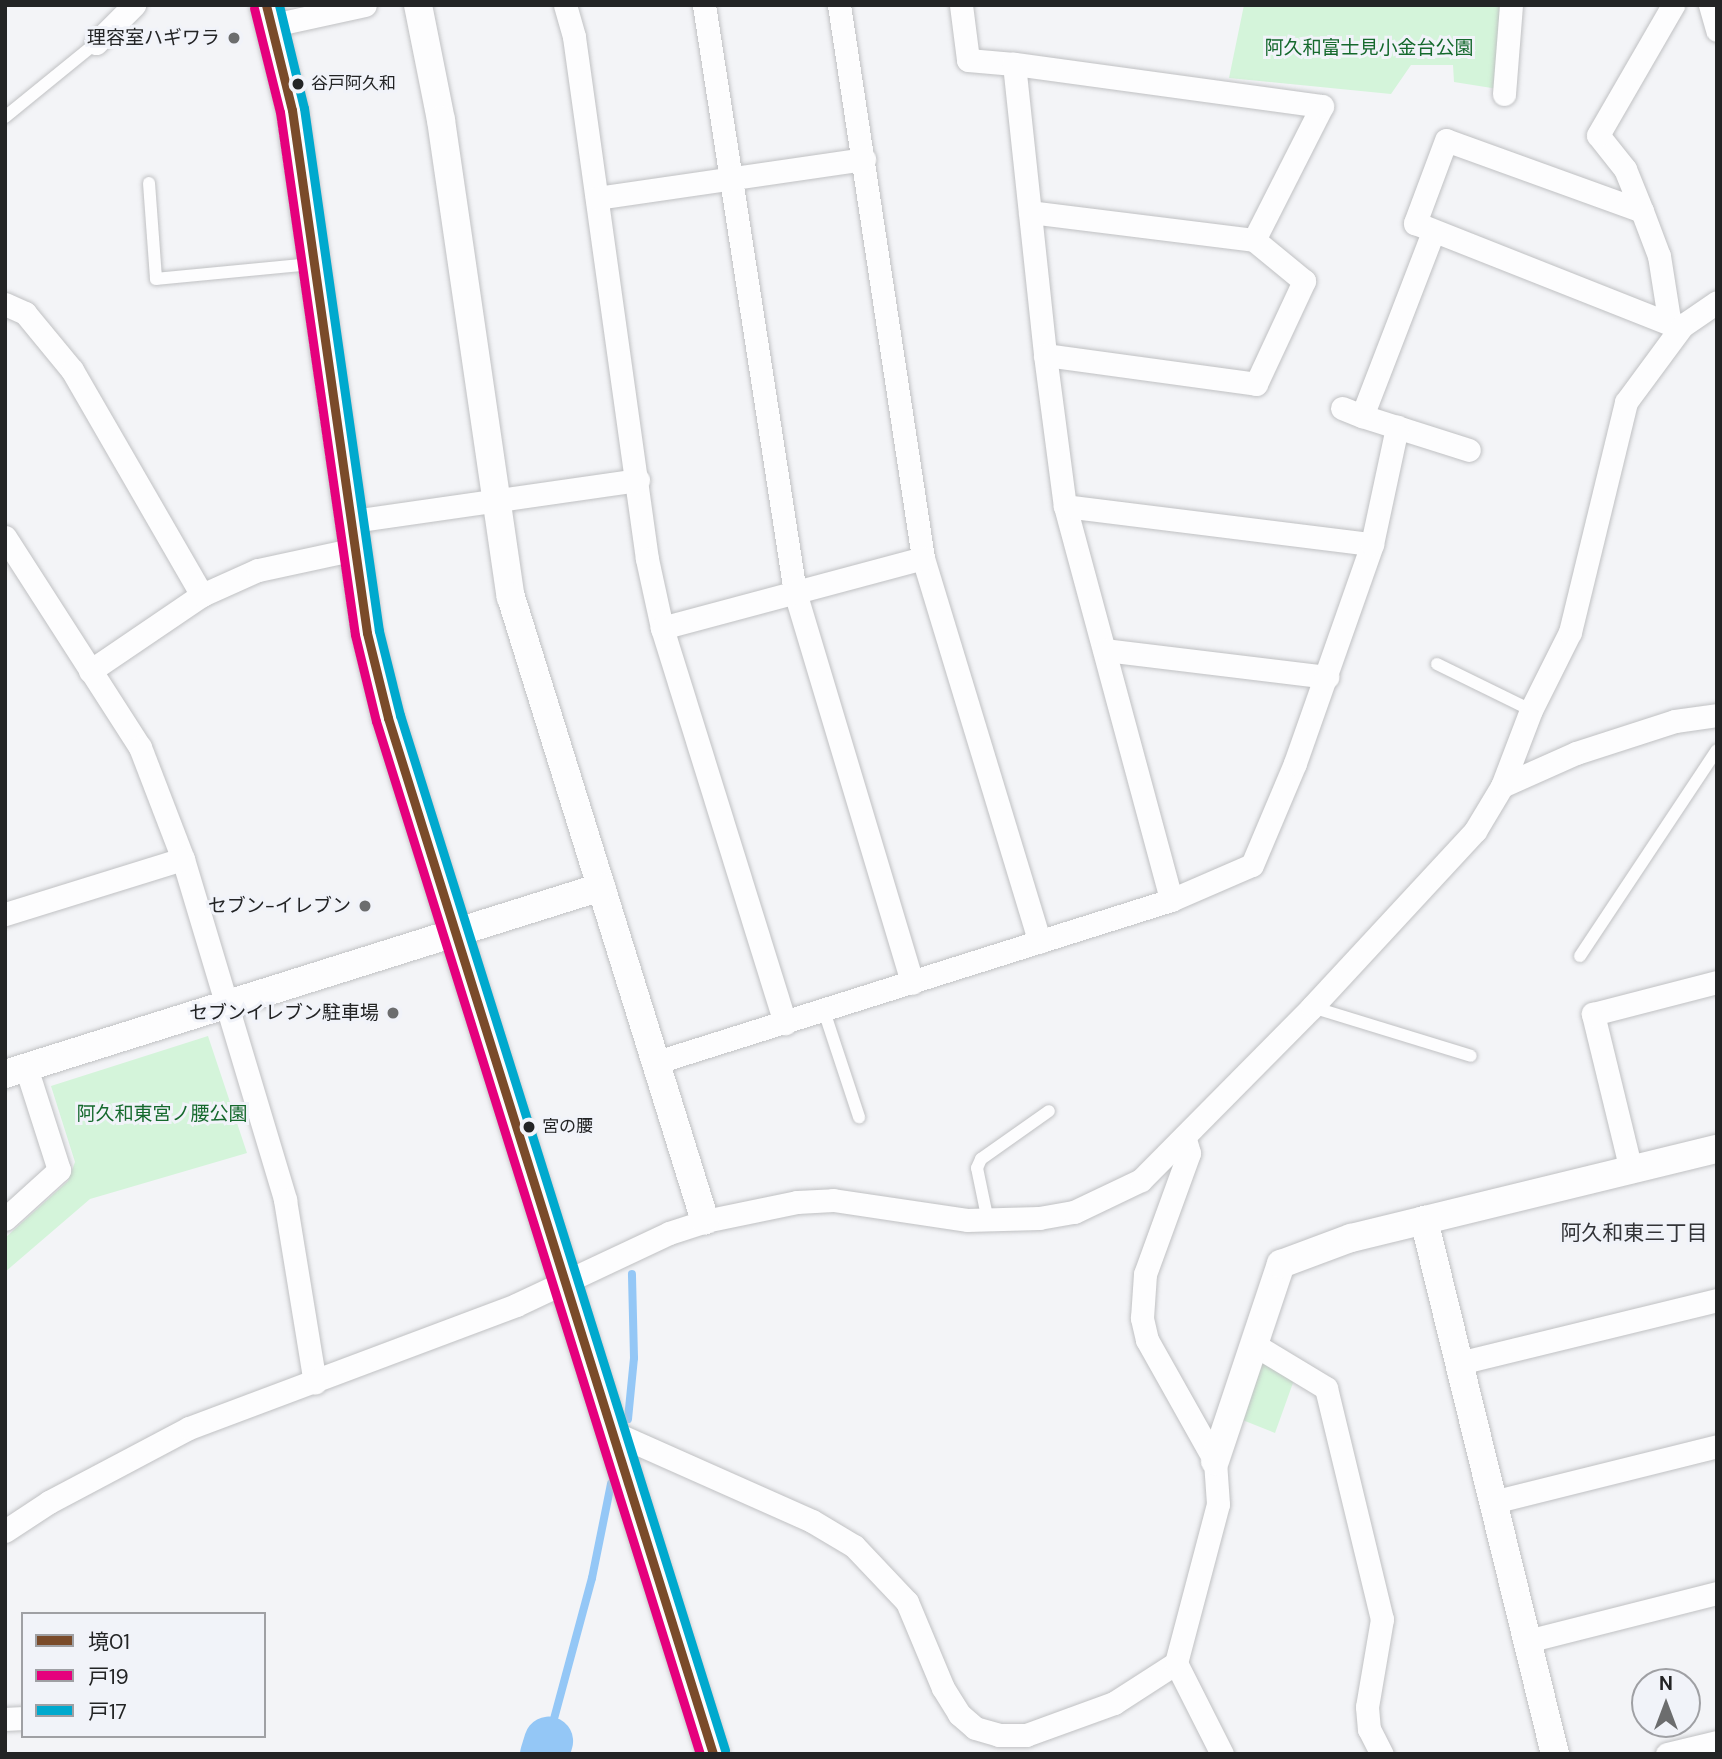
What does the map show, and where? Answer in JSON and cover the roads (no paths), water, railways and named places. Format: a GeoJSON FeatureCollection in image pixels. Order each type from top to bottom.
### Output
{"type":"FeatureCollection","features":[{"type":"Feature","properties":{"kind":"main road"},"geometry":{"type":"LineString","coordinates":[[270,15],[292,110],[368,633],[388,718],[713,1754]]}},
{"type":"Feature","properties":{"kind":"street"},"geometry":{"type":"LineString","coordinates":[[96,43],[134,5]]}},
{"type":"Feature","properties":{"kind":"street"},"geometry":{"type":"LineString","coordinates":[[270,15],[365,5]]}},
{"type":"Feature","properties":{"kind":"street"},"geometry":{"type":"LineString","coordinates":[[418,5],[441,120],[511,597],[705,1221]]}},
{"type":"Feature","properties":{"kind":"street"},"geometry":{"type":"LineString","coordinates":[[565,5],[574,37],[647,559],[662,628],[785,1023]]}},
{"type":"Feature","properties":{"kind":"street"},"geometry":{"type":"LineString","coordinates":[[704,5],[795,592],[912,983]]}},
{"type":"Feature","properties":{"kind":"street"},"geometry":{"type":"LineString","coordinates":[[839,5],[923,558],[1041,942]]}},
{"type":"Feature","properties":{"kind":"street"},"geometry":{"type":"LineString","coordinates":[[961,5],[968,60],[1322,106],[1254,240]]}},
{"type":"Feature","properties":{"kind":"street"},"geometry":{"type":"LineString","coordinates":[[1504,94],[1511,5]]}},
{"type":"Feature","properties":{"kind":"street"},"geometry":{"type":"LineString","coordinates":[[1673,5],[1598,135],[1625,169],[1658,256],[1669,318],[1680,328]]}},
{"type":"Feature","properties":{"kind":"street"},"geometry":{"type":"LineString","coordinates":[[1710,5],[1717,30]]}},
{"type":"Feature","properties":{"kind":"street"},"geometry":{"type":"LineString","coordinates":[[1014,64],[1045,355],[1065,506],[1171,901]]}},
{"type":"Feature","properties":{"kind":"street"},"geometry":{"type":"LineString","coordinates":[[1642,211],[1446,140],[1415,223],[1680,328]]}},
{"type":"Feature","properties":{"kind":"street"},"geometry":{"type":"LineString","coordinates":[[597,198],[864,159]]}},
{"type":"Feature","properties":{"kind":"street"},"geometry":{"type":"LineString","coordinates":[[1030,212],[1254,240],[1304,281],[1256,384],[1045,355]]}},
{"type":"Feature","properties":{"kind":"street"},"geometry":{"type":"LineString","coordinates":[[1433,232],[1352,412],[1469,450]]}},
{"type":"Feature","properties":{"kind":"street"},"geometry":{"type":"LineString","coordinates":[[5,1531],[49,1502],[189,1428],[316,1384],[564,1283],[669,1233],[705,1221],[797,1202],[834,1200],[988,1221],[1074,1212],[1110,1198],[1141,1180],[1185,1139],[1312,1007],[1475,831],[1502,786],[1531,710],[1570,632],[1626,402],[1680,328],[1717,302]]}},
{"type":"Feature","properties":{"kind":"street"},"geometry":{"type":"LineString","coordinates":[[5,303],[24,313],[72,370],[202,596]]}},
{"type":"Feature","properties":{"kind":"street"},"geometry":{"type":"LineString","coordinates":[[657,1062],[1171,901],[1252,865],[1327,677],[1373,544],[1397,427]]}},
{"type":"Feature","properties":{"kind":"street"},"geometry":{"type":"LineString","coordinates":[[90,671],[202,596],[258,570],[354,535],[496,501],[638,480]]}},
{"type":"Feature","properties":{"kind":"street"},"geometry":{"type":"LineString","coordinates":[[1065,506],[1373,544]]}},
{"type":"Feature","properties":{"kind":"street"},"geometry":{"type":"LineString","coordinates":[[5,537],[141,747],[183,859],[285,1200],[316,1384]]}},
{"type":"Feature","properties":{"kind":"street"},"geometry":{"type":"LineString","coordinates":[[662,628],[923,558]]}},
{"type":"Feature","properties":{"kind":"street"},"geometry":{"type":"LineString","coordinates":[[1105,650],[1327,677]]}},
{"type":"Feature","properties":{"kind":"street"},"geometry":{"type":"LineString","coordinates":[[1502,786],[1576,753],[1675,721],[1717,715]]}},
{"type":"Feature","properties":{"kind":"street"},"geometry":{"type":"LineString","coordinates":[[5,914],[183,859]]}},
{"type":"Feature","properties":{"kind":"street"},"geometry":{"type":"LineString","coordinates":[[5,1219],[59,1170],[16,1071],[227,1002],[601,887]]}},
{"type":"Feature","properties":{"kind":"street"},"geometry":{"type":"LineString","coordinates":[[1631,1170],[1593,1014],[1717,982]]}},
{"type":"Feature","properties":{"kind":"street"},"geometry":{"type":"LineString","coordinates":[[1185,1139],[1189,1153],[1146,1274],[1142,1318],[1147,1340],[1215,1461]]}},
{"type":"Feature","properties":{"kind":"street"},"geometry":{"type":"LineString","coordinates":[[1222,1754],[1176,1663],[1218,1504],[1215,1461],[1281,1264],[1351,1238],[1717,1149]]}},
{"type":"Feature","properties":{"kind":"street"},"geometry":{"type":"LineString","coordinates":[[1424,1220],[1555,1754]]}},
{"type":"Feature","properties":{"kind":"street"},"geometry":{"type":"LineString","coordinates":[[1459,1363],[1717,1300]]}},
{"type":"Feature","properties":{"kind":"street"},"geometry":{"type":"LineString","coordinates":[[1255,1345],[1326,1388],[1381,1619],[1367,1707],[1369,1730],[1382,1754]]}},
{"type":"Feature","properties":{"kind":"street"},"geometry":{"type":"LineString","coordinates":[[612,1432],[812,1521],[854,1546],[907,1602],[959,1714],[975,1728],[1026,1744],[1114,1703],[1176,1663]]}},
{"type":"Feature","properties":{"kind":"street"},"geometry":{"type":"LineString","coordinates":[[1493,1502],[1717,1446]]}},
{"type":"Feature","properties":{"kind":"street"},"geometry":{"type":"LineString","coordinates":[[1527,1641],[1717,1593]]}},
{"type":"Feature","properties":{"kind":"street"},"geometry":{"type":"LineString","coordinates":[[1667,1754],[1717,1742]]}},
{"type":"Feature","properties":{"kind":"lane"},"geometry":{"type":"LineString","coordinates":[[5,117],[96,43]]}},
{"type":"Feature","properties":{"kind":"lane"},"geometry":{"type":"LineString","coordinates":[[149,183],[156,279],[314,264]]}},
{"type":"Feature","properties":{"kind":"lane"},"geometry":{"type":"LineString","coordinates":[[1437,664],[1531,710]]}},
{"type":"Feature","properties":{"kind":"lane"},"geometry":{"type":"LineString","coordinates":[[1580,956],[1717,750]]}},
{"type":"Feature","properties":{"kind":"lane"},"geometry":{"type":"LineString","coordinates":[[1312,1007],[1471,1056]]}},
{"type":"Feature","properties":{"kind":"lane"},"geometry":{"type":"LineString","coordinates":[[824,1011],[859,1117]]}},
{"type":"Feature","properties":{"kind":"lane"},"geometry":{"type":"LineString","coordinates":[[988,1221],[977,1168],[981,1159],[1049,1111]]}},
{"type":"Feature","properties":{"kind":"waterway"},"geometry":{"type":"LineString","coordinates":[[628,1419],[634,1358],[632,1274]]}},
{"type":"Feature","properties":{"kind":"waterway"},"geometry":{"type":"LineString","coordinates":[[548,1741],[592,1578],[611,1484]]}},
{"type":"Feature","properties":{"kind":"waterway"},"geometry":{"type":"LineString","coordinates":[[544,1754],[548,1741]]}},
{"type":"Feature","properties":{"kind":"place","name":"理容室ハギワラ"},"geometry":{"type":"Point","coordinates":[234,38]}},
{"type":"Feature","properties":{"kind":"place","name":"谷戸阿久和"},"geometry":{"type":"Point","coordinates":[298,84]}},
{"type":"Feature","properties":{"kind":"place","name":"セブン-イレブン"},"geometry":{"type":"Point","coordinates":[365,906]}},
{"type":"Feature","properties":{"kind":"place","name":"セブンイレブン駐車場"},"geometry":{"type":"Point","coordinates":[393,1013]}},
{"type":"Feature","properties":{"kind":"place","name":"宮の腰"},"geometry":{"type":"Point","coordinates":[529,1127]}},
{"type":"Feature","properties":{"kind":"district","name":"阿久和東三丁目"},"geometry":{"type":"Point","coordinates":[1634,1233]}},
{"type":"Feature","properties":{"kind":"park label","name":"阿久和富士見小金台公園"},"geometry":{"type":"Point","coordinates":[1369,48]}},
{"type":"Feature","properties":{"kind":"park label","name":"阿久和東宮ノ腰公園"},"geometry":{"type":"Point","coordinates":[162,1114]}}]}
